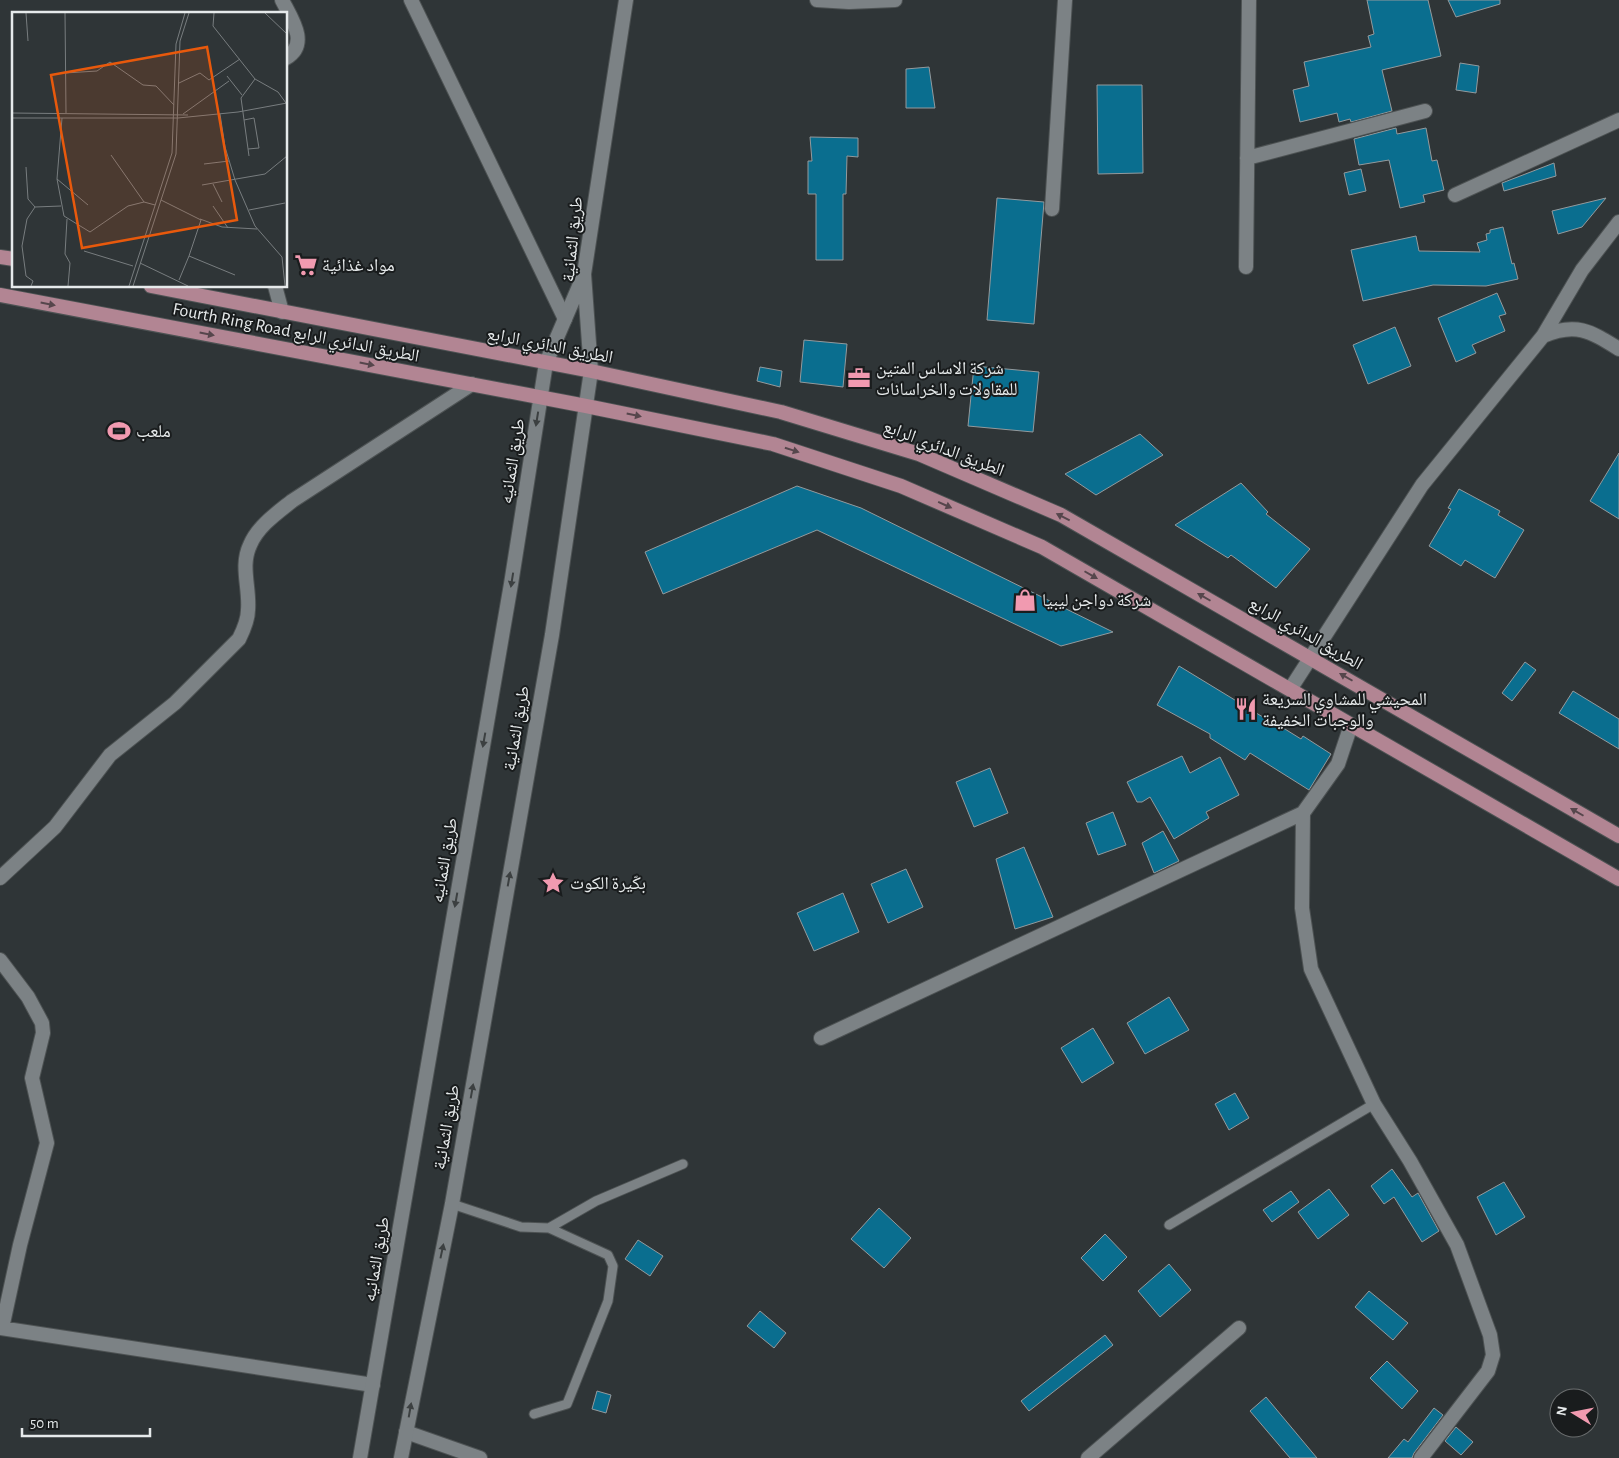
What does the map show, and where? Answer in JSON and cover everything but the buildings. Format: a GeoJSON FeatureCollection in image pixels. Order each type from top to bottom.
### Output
{"type":"FeatureCollection","features":[{"type":"Feature","properties":{"kind":"main road","name":"الطريق الدائري الرابع"},"geometry":{"type":"LineString","coordinates":[[161,288],[591,371],[781,412],[919,454],[1061,515],[1310,656],[1619,836]]}},
{"type":"Feature","properties":{"kind":"main road","name":"Fourth Ring Road الطريق الدائري الرابع"},"geometry":{"type":"LineString","coordinates":[[3,298],[586,406]]}},
{"type":"Feature","properties":{"kind":"main road"},"geometry":{"type":"LineString","coordinates":[[586,406],[773,444],[901,486],[1042,547],[1291,688],[1619,879]]}},
{"type":"Feature","properties":{"kind":"street"},"geometry":{"type":"LineString","coordinates":[[282,0],[298,32],[298,44],[292,55],[288,57]]}},
{"type":"Feature","properties":{"kind":"street"},"geometry":{"type":"LineString","coordinates":[[412,0],[565,319]]}},
{"type":"Feature","properties":{"kind":"street","name":"طريق الثمانية"},"geometry":{"type":"LineString","coordinates":[[401,1458],[452,1204],[552,635],[591,371],[584,274],[626,0]]}},
{"type":"Feature","properties":{"kind":"street"},"geometry":{"type":"LineString","coordinates":[[817,0],[849,2],[895,0]]}},
{"type":"Feature","properties":{"kind":"street"},"geometry":{"type":"LineString","coordinates":[[1052,209],[1065,0]]}},
{"type":"Feature","properties":{"kind":"street"},"geometry":{"type":"LineString","coordinates":[[1246,267],[1249,0]]}},
{"type":"Feature","properties":{"kind":"street"},"geometry":{"type":"LineString","coordinates":[[1247,158],[1425,111]]}},
{"type":"Feature","properties":{"kind":"street"},"geometry":{"type":"LineString","coordinates":[[1455,195],[1619,120]]}},
{"type":"Feature","properties":{"kind":"street"},"geometry":{"type":"LineString","coordinates":[[1291,688],[1422,485],[1543,336],[1582,270],[1619,222]]}},
{"type":"Feature","properties":{"kind":"street","name":"طريق الثمانيه"},"geometry":{"type":"LineString","coordinates":[[360,1458],[511,584],[546,363],[584,274]]}},
{"type":"Feature","properties":{"kind":"street"},"geometry":{"type":"LineString","coordinates":[[276,288],[282,312]]}},
{"type":"Feature","properties":{"kind":"street"},"geometry":{"type":"LineString","coordinates":[[1543,336],[1571,327],[1592,333],[1619,349]]}},
{"type":"Feature","properties":{"kind":"street"},"geometry":{"type":"LineString","coordinates":[[0,878],[55,827],[110,755],[175,703],[239,639],[246,626],[249,608],[245,564],[250,545],[267,522],[292,501],[472,384]]}},
{"type":"Feature","properties":{"kind":"street"},"geometry":{"type":"LineString","coordinates":[[822,1038],[1303,813],[1338,764],[1351,724]]}},
{"type":"Feature","properties":{"kind":"street"},"geometry":{"type":"LineString","coordinates":[[1303,813],[1302,908],[1311,969],[1374,1104],[1410,1161],[1457,1245],[1490,1335],[1493,1355],[1488,1371],[1421,1458]]}},
{"type":"Feature","properties":{"kind":"street"},"geometry":{"type":"LineString","coordinates":[[0,960],[28,997],[42,1023],[43,1033],[32,1078],[47,1143],[20,1245],[1,1328],[373,1385]]}},
{"type":"Feature","properties":{"kind":"street"},"geometry":{"type":"LineString","coordinates":[[1088,1458],[1239,1328]]}},
{"type":"Feature","properties":{"kind":"street"},"geometry":{"type":"LineString","coordinates":[[406,1432],[480,1458]]}},
{"type":"Feature","properties":{"kind":"lane"},"geometry":{"type":"LineString","coordinates":[[1170,1224],[1374,1104]]}},
{"type":"Feature","properties":{"kind":"lane"},"geometry":{"type":"LineString","coordinates":[[549,1228],[596,1201],[683,1164]]}},
{"type":"Feature","properties":{"kind":"lane"},"geometry":{"type":"LineString","coordinates":[[452,1204],[521,1226],[549,1228],[608,1255],[613,1266],[608,1301],[567,1404],[534,1414]]}},
{"type":"Feature","properties":{"kind":"place","name":"مواد غذائية"},"geometry":{"type":"Point","coordinates":[306,265]}},
{"type":"Feature","properties":{"kind":"place","name":"شركة الاساس المتين للمقاولات والخراسانات"},"geometry":{"type":"Point","coordinates":[859,378]}},
{"type":"Feature","properties":{"kind":"place","name":"ملعب"},"geometry":{"type":"Point","coordinates":[119,431]}},
{"type":"Feature","properties":{"kind":"place","name":"شركة دواجن ليبيا"},"geometry":{"type":"Point","coordinates":[1025,600]}},
{"type":"Feature","properties":{"kind":"place","name":"المحيشي للمشاوي السريعة والوجبات الخفيفة"},"geometry":{"type":"Point","coordinates":[1246,709]}},
{"type":"Feature","properties":{"kind":"place","name":"بكّيرة الكوت"},"geometry":{"type":"Point","coordinates":[553,883]}}]}
